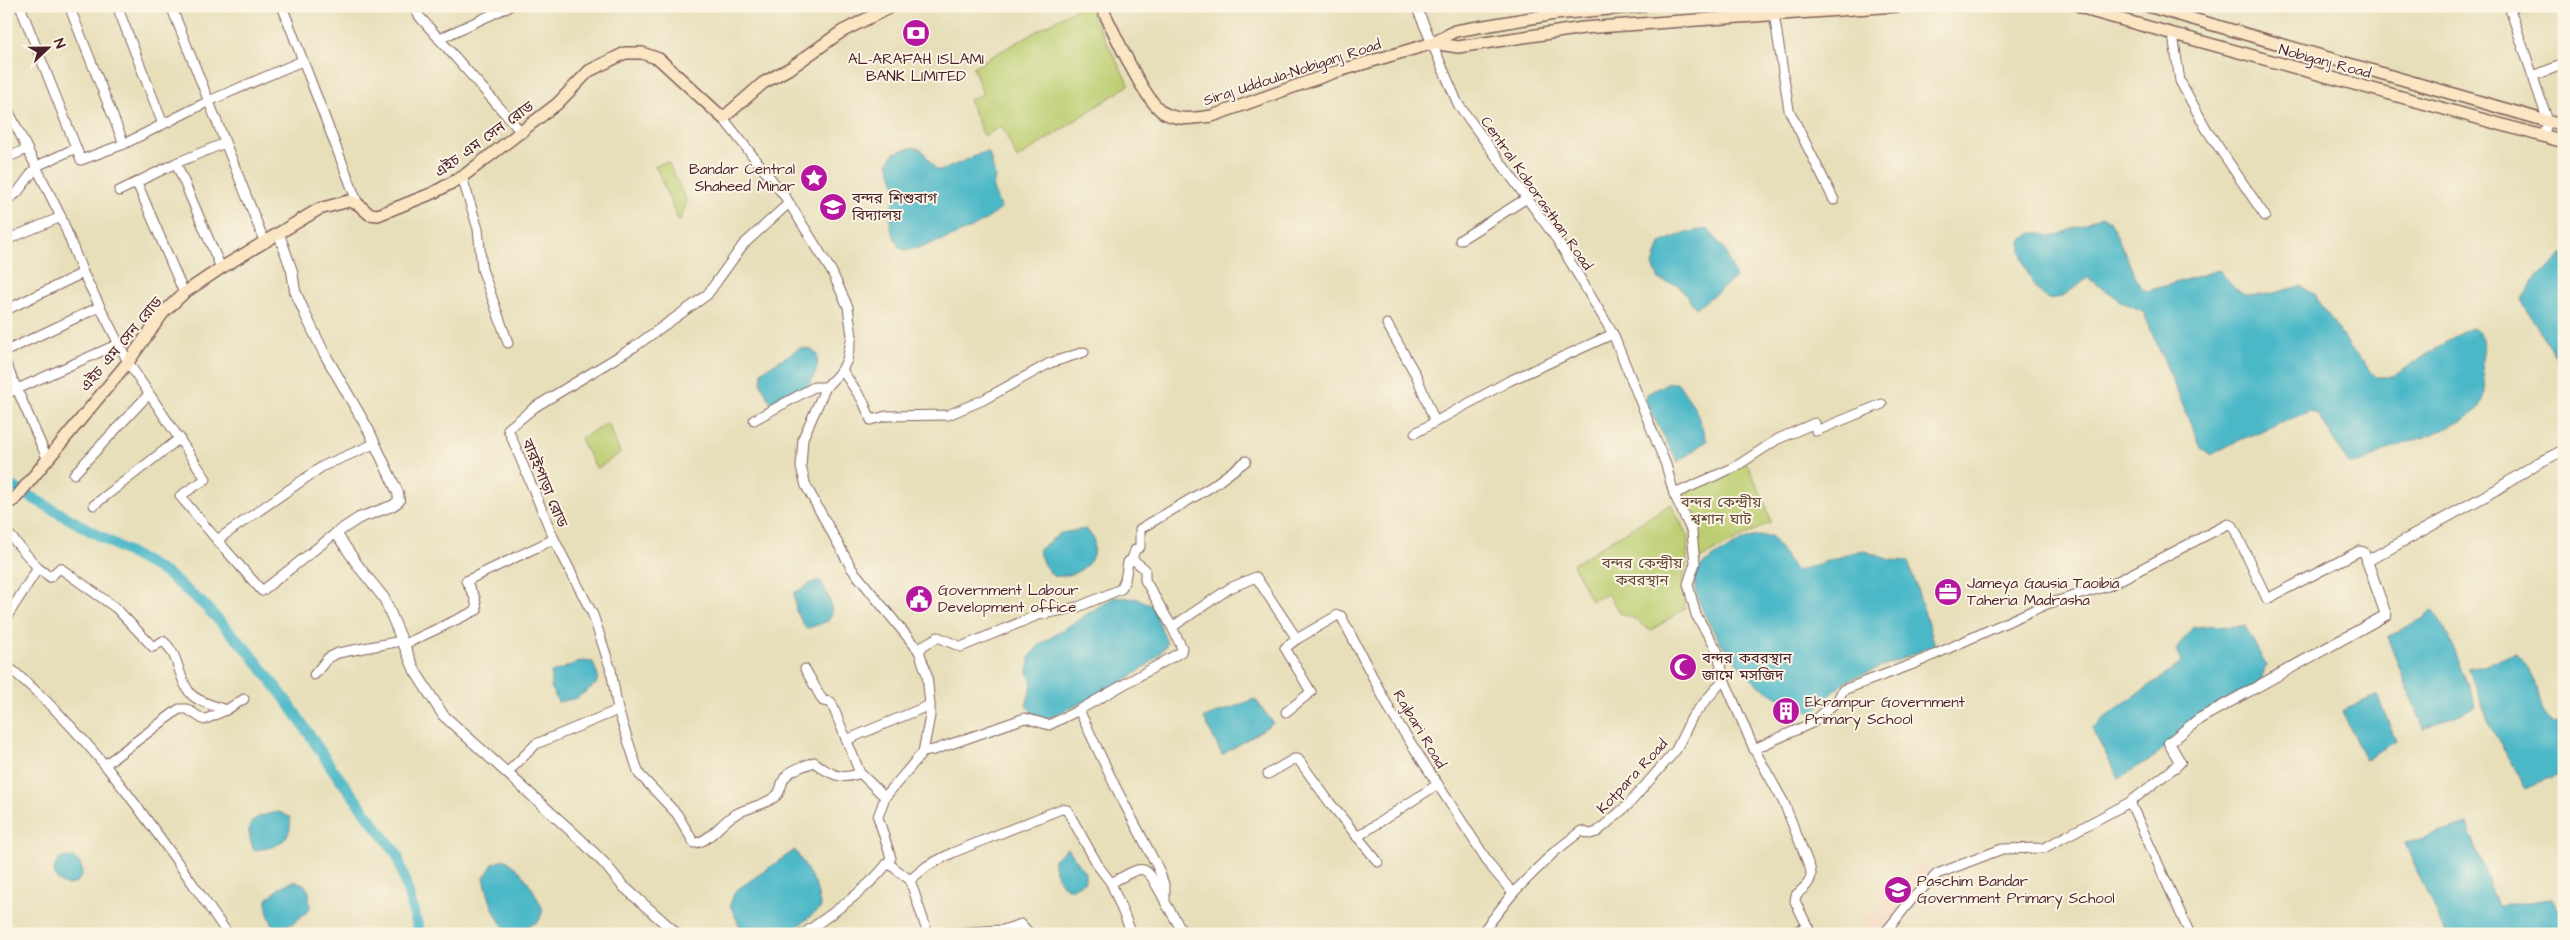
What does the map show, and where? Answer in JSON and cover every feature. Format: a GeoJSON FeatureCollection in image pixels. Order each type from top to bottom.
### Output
{"type":"FeatureCollection","features":[{"type":"Feature","properties":{"kind":"main road"},"geometry":{"type":"LineString","coordinates":[[723,118],[763,83],[792,67],[841,32],[892,6]]}},
{"type":"Feature","properties":{"kind":"main road","name":"Siraj Uddoula-Nobiganj Road"},"geometry":{"type":"LineString","coordinates":[[1101,6],[1142,85],[1164,114],[1178,118],[1212,116],[1335,72],[1433,43],[1455,31],[1503,21],[1555,14],[1642,6]]}},
{"type":"Feature","properties":{"kind":"main road"},"geometry":{"type":"LineString","coordinates":[[1838,8],[1897,6]]}},
{"type":"Feature","properties":{"kind":"main road","name":"Nobiganj Road"},"geometry":{"type":"LineString","coordinates":[[2080,6],[2173,34],[2564,142]]}},
{"type":"Feature","properties":{"kind":"main road","name":"Nobiganj Road"},"geometry":{"type":"LineString","coordinates":[[2148,6],[2564,126]]}},
{"type":"Feature","properties":{"kind":"main road","name":"Siraj Uddoula-Nobiganj Road"},"geometry":{"type":"LineString","coordinates":[[1433,43],[1465,46],[1583,28],[1838,8]]}},
{"type":"Feature","properties":{"kind":"main road","name":"এইচ এম সেন রোড"},"geometry":{"type":"LineString","coordinates":[[10,502],[128,362],[163,313],[184,294],[221,268],[319,209],[349,201],[358,204],[369,214],[378,215],[433,193],[462,178],[522,133],[557,104],[589,72],[625,52],[642,53],[659,59],[723,118]]}},
{"type":"Feature","properties":{"kind":"street"},"geometry":{"type":"LineString","coordinates":[[20,6],[81,160],[124,144],[209,101],[302,61]]}},
{"type":"Feature","properties":{"kind":"street"},"geometry":{"type":"LineString","coordinates":[[69,6],[124,144]]}},
{"type":"Feature","properties":{"kind":"street"},"geometry":{"type":"LineString","coordinates":[[117,6],[164,124]]}},
{"type":"Feature","properties":{"kind":"street"},"geometry":{"type":"LineString","coordinates":[[171,6],[265,242]]}},
{"type":"Feature","properties":{"kind":"street"},"geometry":{"type":"LineString","coordinates":[[282,6],[358,204]]}},
{"type":"Feature","properties":{"kind":"street"},"geometry":{"type":"LineString","coordinates":[[414,6],[419,16],[522,133]]}},
{"type":"Feature","properties":{"kind":"street","name":"Central Koborasthan Road"},"geometry":{"type":"LineString","coordinates":[[1416,6],[1458,104],[1558,241],[1613,334],[1666,465],[1674,494],[1692,532],[1694,563],[1688,584],[1696,615],[1717,650],[1724,679],[1754,749],[1784,803],[1810,868],[1811,881],[1796,895],[1795,901],[1809,931]]}},
{"type":"Feature","properties":{"kind":"street"},"geometry":{"type":"LineString","coordinates":[[2509,6],[2548,121],[2544,136]]}},
{"type":"Feature","properties":{"kind":"street"},"geometry":{"type":"LineString","coordinates":[[439,39],[506,7]]}},
{"type":"Feature","properties":{"kind":"street"},"geometry":{"type":"LineString","coordinates":[[1774,14],[1789,110],[1834,200]]}},
{"type":"Feature","properties":{"kind":"street"},"geometry":{"type":"LineString","coordinates":[[2173,34],[2180,81],[2208,130],[2265,216]]}},
{"type":"Feature","properties":{"kind":"street"},"geometry":{"type":"LineString","coordinates":[[2533,76],[2564,64]]}},
{"type":"Feature","properties":{"kind":"street"},"geometry":{"type":"LineString","coordinates":[[6,106],[9,118],[37,166],[61,217],[83,273],[118,344],[206,479],[180,496],[262,591],[299,560],[359,518],[392,506],[398,501],[393,479],[306,316],[295,291],[292,271],[278,234]]}},
{"type":"Feature","properties":{"kind":"street","name":"এইচ এম সেন রোড"},"geometry":{"type":"LineString","coordinates":[[723,118],[748,148],[764,173],[789,202],[832,272],[848,307],[852,336],[842,370]]}},
{"type":"Feature","properties":{"kind":"street"},"geometry":{"type":"LineString","coordinates":[[119,191],[176,163],[225,143]]}},
{"type":"Feature","properties":{"kind":"street"},"geometry":{"type":"LineString","coordinates":[[6,200],[17,193],[37,166],[76,148]]}},
{"type":"Feature","properties":{"kind":"street"},"geometry":{"type":"LineString","coordinates":[[6,158],[27,149]]}},
{"type":"Feature","properties":{"kind":"street"},"geometry":{"type":"LineString","coordinates":[[176,163],[221,268]]}},
{"type":"Feature","properties":{"kind":"street"},"geometry":{"type":"LineString","coordinates":[[462,178],[478,229],[482,269],[508,343]]}},
{"type":"Feature","properties":{"kind":"street"},"geometry":{"type":"LineString","coordinates":[[137,183],[184,294]]}},
{"type":"Feature","properties":{"kind":"street"},"geometry":{"type":"LineString","coordinates":[[1460,240],[1527,198]]}},
{"type":"Feature","properties":{"kind":"street","name":"বারইপাড়া রোড"},"geometry":{"type":"LineString","coordinates":[[789,202],[744,245],[707,295],[634,347],[535,407],[508,429],[554,538],[593,615],[611,670],[618,710],[639,774],[677,814],[694,843],[703,840],[731,817],[750,806],[762,804],[778,795],[784,778],[800,767],[814,762],[827,773],[841,777],[860,773]]}},
{"type":"Feature","properties":{"kind":"street"},"geometry":{"type":"LineString","coordinates":[[6,240],[61,217]]}},
{"type":"Feature","properties":{"kind":"street"},"geometry":{"type":"LineString","coordinates":[[6,310],[83,273]]}},
{"type":"Feature","properties":{"kind":"street"},"geometry":{"type":"LineString","coordinates":[[6,351],[100,307]]}},
{"type":"Feature","properties":{"kind":"street"},"geometry":{"type":"LineString","coordinates":[[1388,324],[1417,377],[1435,422]]}},
{"type":"Feature","properties":{"kind":"street"},"geometry":{"type":"LineString","coordinates":[[1415,433],[1509,381],[1613,334]]}},
{"type":"Feature","properties":{"kind":"street"},"geometry":{"type":"LineString","coordinates":[[6,394],[118,344]]}},
{"type":"Feature","properties":{"kind":"street"},"geometry":{"type":"LineString","coordinates":[[803,934],[838,908],[888,863],[891,855],[878,817],[885,797],[923,752],[930,706],[927,675],[919,651],[852,569],[806,486],[801,467],[804,438],[826,387],[842,370],[863,401],[871,420],[886,416],[941,416],[983,400],[1050,363],[1084,352]]}},
{"type":"Feature","properties":{"kind":"street"},"geometry":{"type":"LineString","coordinates":[[6,364],[47,458]]}},
{"type":"Feature","properties":{"kind":"street"},"geometry":{"type":"LineString","coordinates":[[754,420],[814,388],[826,387]]}},
{"type":"Feature","properties":{"kind":"street"},"geometry":{"type":"LineString","coordinates":[[74,474],[149,394]]}},
{"type":"Feature","properties":{"kind":"street"},"geometry":{"type":"LineString","coordinates":[[1674,494],[1735,466],[1778,439],[1815,422],[1816,431],[1882,404]]}},
{"type":"Feature","properties":{"kind":"street"},"geometry":{"type":"LineString","coordinates":[[94,504],[180,438]]}},
{"type":"Feature","properties":{"kind":"street"},"geometry":{"type":"LineString","coordinates":[[217,540],[323,466],[374,444]]}},
{"type":"Feature","properties":{"kind":"street"},"geometry":{"type":"LineString","coordinates":[[2367,561],[2496,490],[2536,464],[2564,450]]}},
{"type":"Feature","properties":{"kind":"street"},"geometry":{"type":"LineString","coordinates":[[919,651],[924,644],[938,637],[961,647],[1038,615],[1078,607],[1120,589],[1125,580],[1128,562],[1132,559],[1135,550],[1140,548],[1140,528],[1211,487],[1246,461]]}},
{"type":"Feature","properties":{"kind":"street"},"geometry":{"type":"LineString","coordinates":[[1754,749],[1812,723],[1837,701],[1843,690],[1916,663],[2047,604],[2108,586],[2228,524],[2233,526],[2267,599],[2359,551],[2364,552],[2386,615],[2199,719],[2169,743],[2180,762],[2130,802],[2044,848],[2002,849],[1937,874],[1912,899],[1884,934]]}},
{"type":"Feature","properties":{"kind":"street"},"geometry":{"type":"LineString","coordinates":[[6,531],[38,568],[50,577],[60,568],[116,608],[153,647],[163,640],[170,646],[190,694],[226,710]]}},
{"type":"Feature","properties":{"kind":"street"},"geometry":{"type":"LineString","coordinates":[[336,534],[359,568],[384,598],[415,671],[443,715],[594,852],[622,885],[677,934]]}},
{"type":"Feature","properties":{"kind":"street"},"geometry":{"type":"LineString","coordinates":[[314,675],[328,658],[338,654],[402,643],[477,610],[475,598],[466,581],[554,538]]}},
{"type":"Feature","properties":{"kind":"street"},"geometry":{"type":"LineString","coordinates":[[923,752],[934,750],[1025,718],[1049,725],[1181,652],[1182,648],[1172,627],[1145,580],[1145,569],[1132,559]]}},
{"type":"Feature","properties":{"kind":"street"},"geometry":{"type":"LineString","coordinates":[[6,618],[38,568]]}},
{"type":"Feature","properties":{"kind":"street"},"geometry":{"type":"LineString","coordinates":[[1172,627],[1230,588],[1256,577],[1297,639],[1285,648],[1311,692],[1286,712]]}},
{"type":"Feature","properties":{"kind":"street","name":"Rajbari Road"},"geometry":{"type":"LineString","coordinates":[[1297,639],[1341,616],[1392,714],[1492,868],[1513,893]]}},
{"type":"Feature","properties":{"kind":"street"},"geometry":{"type":"LineString","coordinates":[[6,665],[48,702],[106,764],[143,812],[228,934]]}},
{"type":"Feature","properties":{"kind":"street"},"geometry":{"type":"LineString","coordinates":[[805,669],[823,701],[831,702],[860,773],[885,797]]}},
{"type":"Feature","properties":{"kind":"street","name":"Kotpara Road"},"geometry":{"type":"LineString","coordinates":[[1481,934],[1513,893],[1554,853],[1581,831],[1590,834],[1598,832],[1629,804],[1676,750],[1692,716],[1724,679]]}},
{"type":"Feature","properties":{"kind":"street"},"geometry":{"type":"LineString","coordinates":[[106,764],[179,709],[187,709],[204,720],[244,700]]}},
{"type":"Feature","properties":{"kind":"street"},"geometry":{"type":"LineString","coordinates":[[846,740],[930,706]]}},
{"type":"Feature","properties":{"kind":"street"},"geometry":{"type":"LineString","coordinates":[[507,773],[536,744],[618,710]]}},
{"type":"Feature","properties":{"kind":"street"},"geometry":{"type":"LineString","coordinates":[[1079,710],[1115,786],[1158,868],[1164,888],[1165,902]]}},
{"type":"Feature","properties":{"kind":"street"},"geometry":{"type":"LineString","coordinates":[[1268,774],[1296,757],[1378,862]]}},
{"type":"Feature","properties":{"kind":"street"},"geometry":{"type":"LineString","coordinates":[[1357,837],[1438,784]]}},
{"type":"Feature","properties":{"kind":"street"},"geometry":{"type":"LineString","coordinates":[[2130,802],[2190,934]]}},
{"type":"Feature","properties":{"kind":"street"},"geometry":{"type":"LineString","coordinates":[[910,880],[927,866],[952,853],[1061,809],[1067,810],[1099,867],[1111,883],[1132,934]]}},
{"type":"Feature","properties":{"kind":"street"},"geometry":{"type":"LineString","coordinates":[[888,863],[910,880],[928,934]]}},
{"type":"Feature","properties":{"kind":"street"},"geometry":{"type":"LineString","coordinates":[[1111,883],[1139,868],[1144,868],[1184,934]]}},
{"type":"Feature","properties":{"kind":"street"},"geometry":{"type":"LineString","coordinates":[[934,934],[987,933],[1021,924],[1030,934]]}},
{"type":"Feature","properties":{"kind":"street"},"geometry":{"type":"LineString","coordinates":[[1790,934],[1809,931]]}},
{"type":"Feature","properties":{"kind":"shaded area"},"geometry":{"type":"Polygon","coordinates":[[[1923,863],[1928,872],[1918,885],[1881,931],[1877,934],[1867,934],[1860,920],[1884,904],[1878,890],[1923,863]]]}},
{"type":"Feature","properties":{"kind":"green space"},"geometry":{"type":"Polygon","coordinates":[[[1081,6],[1088,6],[1129,85],[1017,159],[1002,126],[984,136],[969,100],[983,94],[973,67],[1081,6]]]}},
{"type":"Feature","properties":{"kind":"green space"},"geometry":{"type":"Polygon","coordinates":[[[668,162],[687,202],[679,222],[655,165],[668,162]]]}},
{"type":"Feature","properties":{"kind":"green space"},"geometry":{"type":"Polygon","coordinates":[[[608,423],[620,453],[597,469],[580,439],[608,423]]]}},
{"type":"Feature","properties":{"kind":"green space","name":"বন্দর কেন্দ্রীয় শ্বশান ঘাট"},"geometry":{"type":"Polygon","coordinates":[[[1747,463],[1766,505],[1771,522],[1699,559],[1681,493],[1747,463]]]}},
{"type":"Feature","properties":{"kind":"green space","name":"বন্দর কেন্দ্রীয় কবরস্থান"},"geometry":{"type":"Polygon","coordinates":[[[1671,504],[1688,537],[1687,560],[1682,585],[1685,608],[1651,631],[1633,618],[1620,613],[1608,594],[1591,601],[1573,564],[1671,504]]]}},
{"type":"Feature","properties":{"kind":"water"},"geometry":{"type":"Polygon","coordinates":[[[913,147],[922,150],[936,170],[943,170],[982,153],[989,152],[995,176],[993,189],[1001,209],[968,230],[944,240],[907,251],[899,247],[890,227],[891,210],[897,190],[888,163],[894,153],[913,147]]]}},
{"type":"Feature","properties":{"kind":"water"},"geometry":{"type":"Polygon","coordinates":[[[2101,216],[2110,220],[2139,285],[2147,291],[2219,270],[2232,286],[2247,294],[2265,295],[2300,286],[2314,294],[2353,351],[2376,377],[2392,377],[2463,331],[2471,328],[2476,330],[2480,333],[2484,345],[2482,365],[2484,398],[2472,415],[2460,422],[2354,464],[2349,465],[2319,415],[2310,411],[2235,442],[2211,455],[2201,448],[2143,311],[2124,303],[2088,278],[2062,297],[2048,299],[2037,289],[2028,274],[2021,249],[2021,242],[2026,237],[2034,233],[2056,236],[2101,216]]]}},
{"type":"Feature","properties":{"kind":"water"},"geometry":{"type":"Polygon","coordinates":[[[1708,229],[1725,250],[1736,278],[1696,308],[1678,285],[1659,280],[1653,265],[1660,243],[1687,232],[1708,229]]]}},
{"type":"Feature","properties":{"kind":"water"},"geometry":{"type":"Polygon","coordinates":[[[2564,253],[2564,371],[2521,300],[2535,280],[2564,253]]]}},
{"type":"Feature","properties":{"kind":"water"},"geometry":{"type":"Polygon","coordinates":[[[800,348],[811,349],[817,354],[815,373],[811,381],[798,394],[771,403],[761,384],[762,371],[800,348]]]}},
{"type":"Feature","properties":{"kind":"water"},"geometry":{"type":"Polygon","coordinates":[[[1667,383],[1678,383],[1695,408],[1707,441],[1678,462],[1644,400],[1647,394],[1667,383]]]}},
{"type":"Feature","properties":{"kind":"water"},"geometry":{"type":"Polygon","coordinates":[[[1086,529],[1094,539],[1093,555],[1087,565],[1077,572],[1065,576],[1053,576],[1044,565],[1038,550],[1061,533],[1086,529]]]}},
{"type":"Feature","properties":{"kind":"water"},"geometry":{"type":"Polygon","coordinates":[[[1771,536],[1796,571],[1862,550],[1890,560],[1908,561],[1935,645],[1844,682],[1812,713],[1768,691],[1746,674],[1724,647],[1705,614],[1698,598],[1695,583],[1697,571],[1714,557],[1752,537],[1771,536]]]}},
{"type":"Feature","properties":{"kind":"water"},"geometry":{"type":"Polygon","coordinates":[[[815,581],[821,581],[830,601],[832,614],[828,621],[806,629],[796,611],[794,593],[815,581]]]}},
{"type":"Feature","properties":{"kind":"water"},"geometry":{"type":"Polygon","coordinates":[[[1114,597],[1139,599],[1152,606],[1167,643],[1159,654],[1131,677],[1045,719],[1034,714],[1026,706],[1032,684],[1028,672],[1029,658],[1039,645],[1114,597]]]}},
{"type":"Feature","properties":{"kind":"water"},"geometry":{"type":"Polygon","coordinates":[[[2432,609],[2444,626],[2476,707],[2424,729],[2387,637],[2422,619],[2432,609]]]}},
{"type":"Feature","properties":{"kind":"water"},"geometry":{"type":"Polygon","coordinates":[[[2245,626],[2266,665],[2258,689],[2191,723],[2154,757],[2119,778],[2092,729],[2113,711],[2181,663],[2176,650],[2193,627],[2245,626]]]}},
{"type":"Feature","properties":{"kind":"water"},"geometry":{"type":"Polygon","coordinates":[[[2515,653],[2528,665],[2533,674],[2543,711],[2547,718],[2552,724],[2564,722],[2564,773],[2524,789],[2520,776],[2491,728],[2468,668],[2487,664],[2515,653]]]}},
{"type":"Feature","properties":{"kind":"water"},"geometry":{"type":"Polygon","coordinates":[[[582,661],[593,662],[598,676],[596,684],[577,698],[558,702],[551,687],[551,673],[582,661]]]}},
{"type":"Feature","properties":{"kind":"water"},"geometry":{"type":"Polygon","coordinates":[[[2377,695],[2396,741],[2365,760],[2342,711],[2377,695]]]}},
{"type":"Feature","properties":{"kind":"water"},"geometry":{"type":"Polygon","coordinates":[[[1255,699],[1273,723],[1222,755],[1204,718],[1255,699]]]}},
{"type":"Feature","properties":{"kind":"water"},"geometry":{"type":"Polygon","coordinates":[[[279,812],[290,817],[289,832],[286,838],[269,848],[254,850],[249,833],[252,822],[256,818],[279,812]]]}},
{"type":"Feature","properties":{"kind":"water"},"geometry":{"type":"Polygon","coordinates":[[[2467,824],[2498,906],[2552,899],[2564,922],[2564,934],[2445,934],[2405,844],[2467,824]]]}},
{"type":"Feature","properties":{"kind":"water"},"geometry":{"type":"Polygon","coordinates":[[[1068,848],[1085,873],[1085,881],[1071,889],[1060,881],[1054,864],[1054,859],[1068,848]]]}},
{"type":"Feature","properties":{"kind":"water"},"geometry":{"type":"Polygon","coordinates":[[[795,850],[815,883],[821,908],[788,934],[743,934],[730,905],[735,891],[795,850]]]}},
{"type":"Feature","properties":{"kind":"water"},"geometry":{"type":"Polygon","coordinates":[[[68,857],[78,861],[82,871],[78,881],[68,885],[58,881],[54,871],[58,861],[68,857]]]}},
{"type":"Feature","properties":{"kind":"water"},"geometry":{"type":"Polygon","coordinates":[[[504,859],[522,874],[532,888],[543,910],[539,921],[513,934],[497,918],[490,902],[484,878],[493,864],[504,859]]]}},
{"type":"Feature","properties":{"kind":"water"},"geometry":{"type":"Polygon","coordinates":[[[294,881],[304,884],[309,892],[310,909],[294,923],[274,929],[267,911],[267,899],[282,886],[294,881]]]}},
{"type":"Feature","properties":{"kind":"waterway"},"geometry":{"type":"LineString","coordinates":[[6,483],[167,574],[203,604],[250,653],[289,704],[331,767],[397,854],[420,934]]}},
{"type":"Feature","properties":{"kind":"place","name":"AL-ARAFAH ISLAMI BANK LIMITED"},"geometry":{"type":"Point","coordinates":[916,33]}},
{"type":"Feature","properties":{"kind":"place","name":"Bandar Central Shaheed Minar"},"geometry":{"type":"Point","coordinates":[814,178]}},
{"type":"Feature","properties":{"kind":"place","name":"বন্দর শিশুবাগ বিদ্যালয়"},"geometry":{"type":"Point","coordinates":[833,207]}},
{"type":"Feature","properties":{"kind":"place","name":"Jameya Gausia Taoibia Taheria Madrasha"},"geometry":{"type":"Point","coordinates":[1948,592]}},
{"type":"Feature","properties":{"kind":"place","name":"Government Labour Development office"},"geometry":{"type":"Point","coordinates":[919,599]}},
{"type":"Feature","properties":{"kind":"place","name":"বন্দর কবরস্থান জামে মসজিদ"},"geometry":{"type":"Point","coordinates":[1683,667]}},
{"type":"Feature","properties":{"kind":"place","name":"Ekrampur Government Primary School"},"geometry":{"type":"Point","coordinates":[1786,711]}},
{"type":"Feature","properties":{"kind":"place","name":"Paschim Bandar Government Primary School"},"geometry":{"type":"Point","coordinates":[1898,890]}}]}
